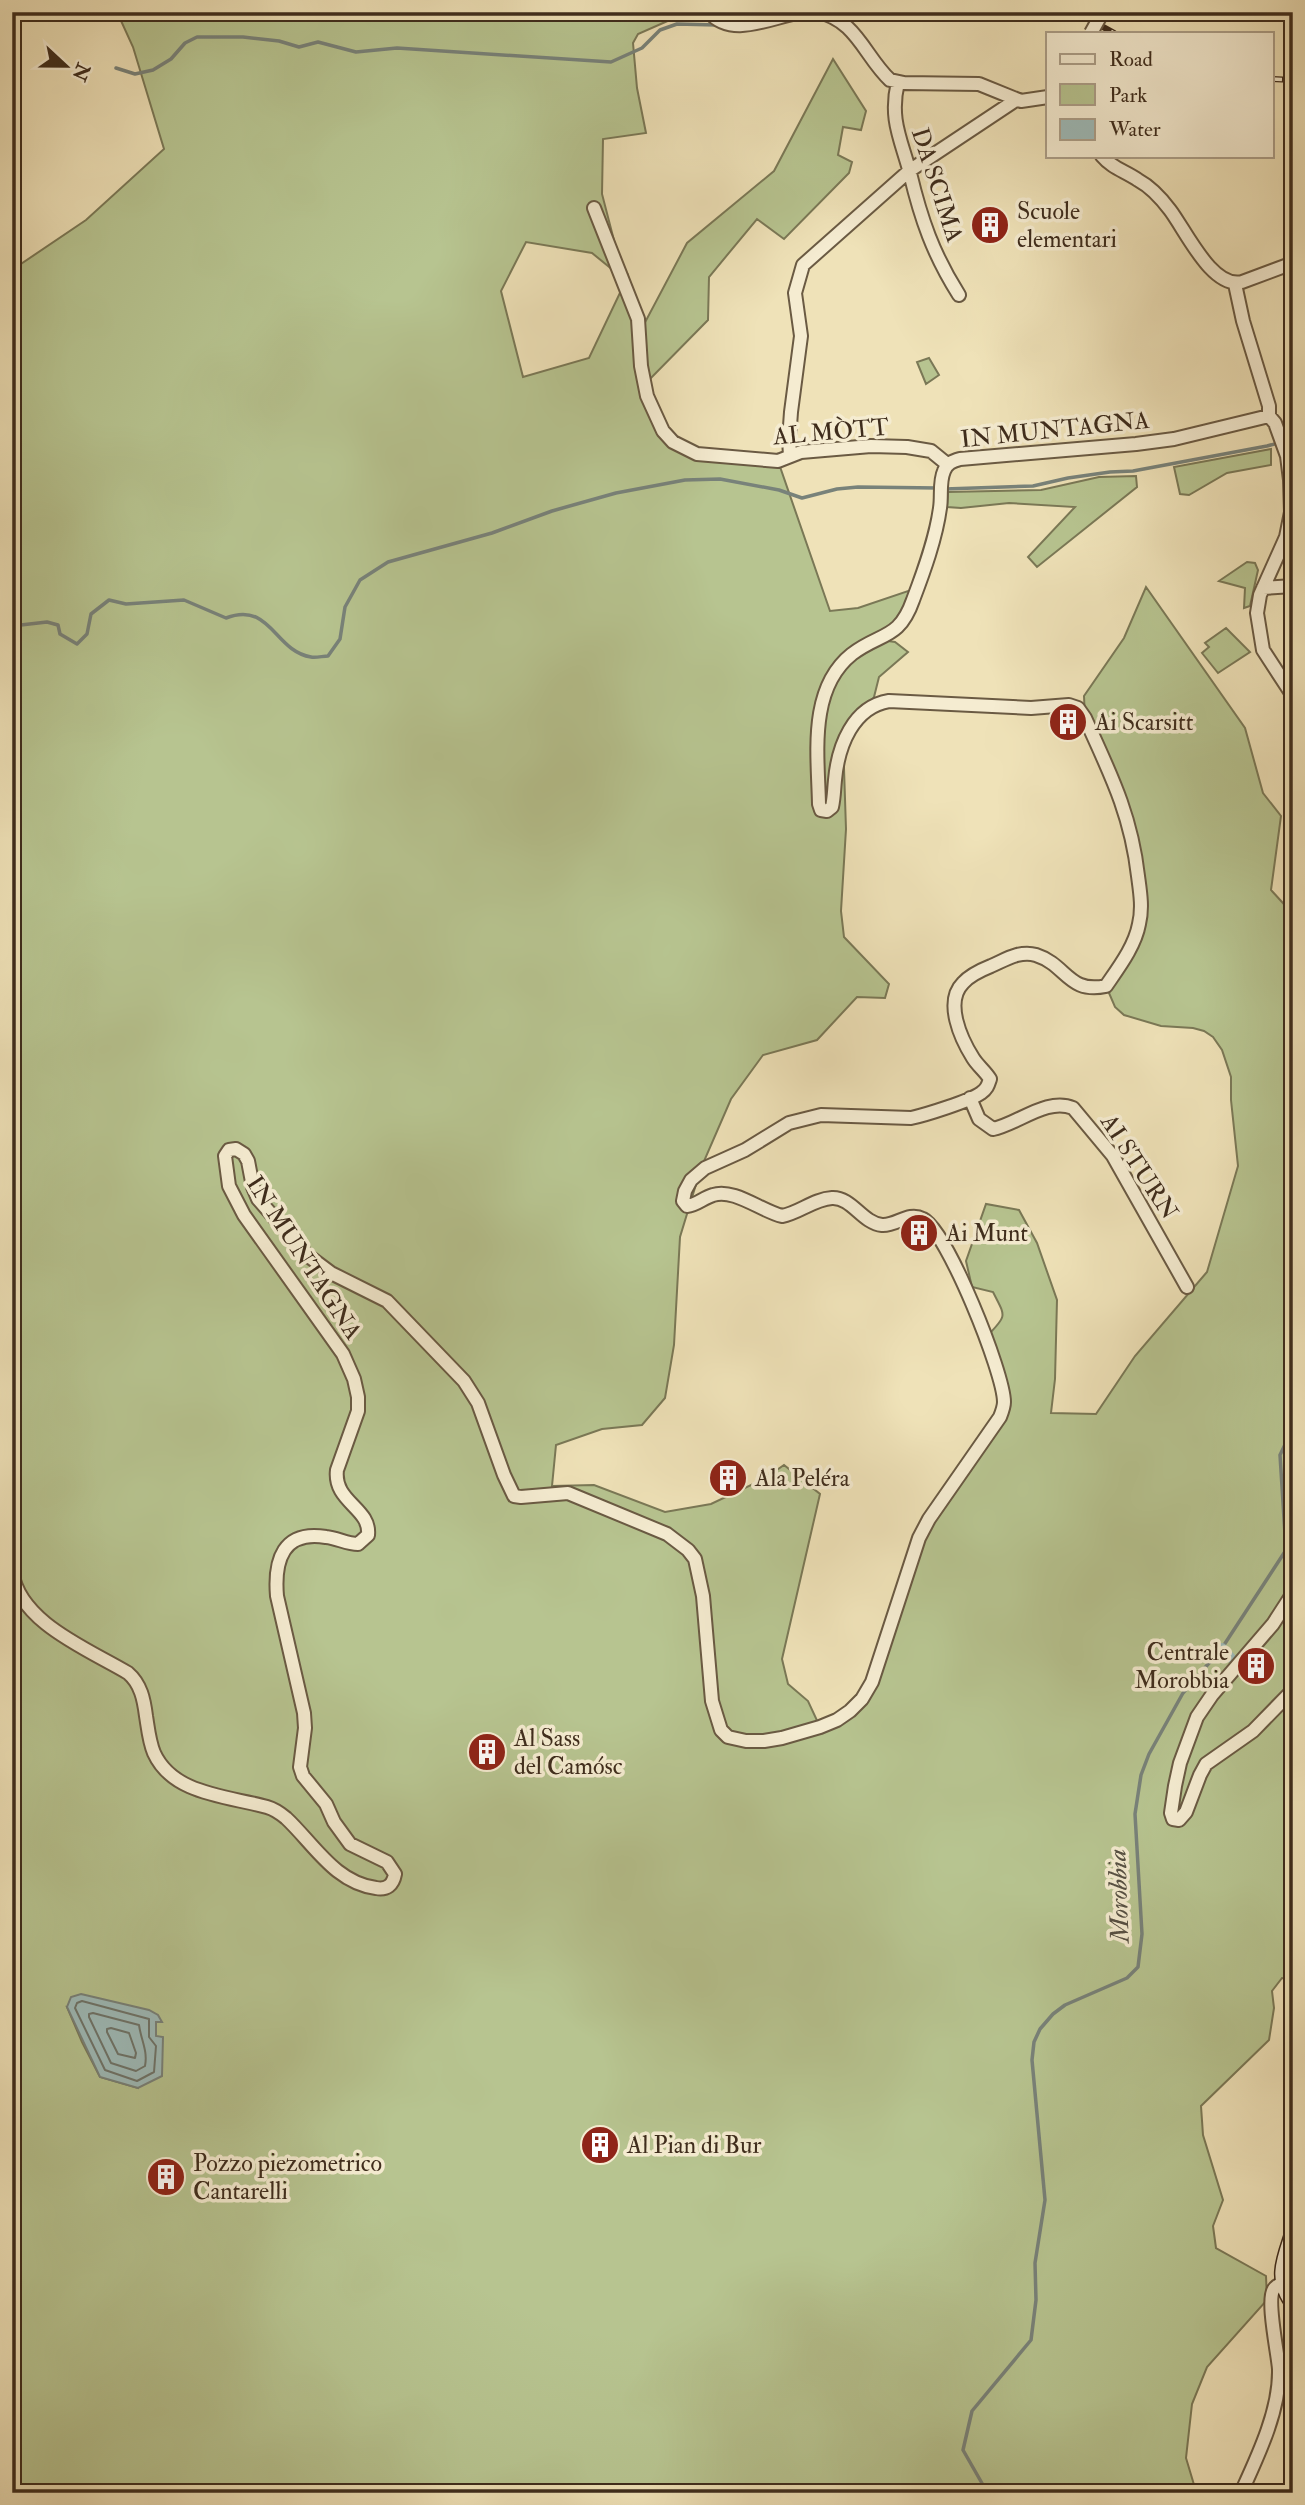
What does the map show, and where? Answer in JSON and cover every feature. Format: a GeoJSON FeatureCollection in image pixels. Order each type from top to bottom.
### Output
{"type":"FeatureCollection","features":[{"type":"Feature","properties":{"kind":"street"},"geometry":{"type":"LineString","coordinates":[[709,12],[716,20],[733,26],[804,12]]}},
{"type":"Feature","properties":{"kind":"street"},"geometry":{"type":"LineString","coordinates":[[817,12],[834,16],[847,26],[890,80],[979,84],[1016,100]]}},
{"type":"Feature","properties":{"kind":"street"},"geometry":{"type":"LineString","coordinates":[[1092,32],[1102,14]]}},
{"type":"Feature","properties":{"kind":"street","name":"DA SCIMA"},"geometry":{"type":"LineString","coordinates":[[898,82],[894,113],[896,131],[919,215],[942,267],[959,295]]}},
{"type":"Feature","properties":{"kind":"street"},"geometry":{"type":"LineString","coordinates":[[790,455],[791,412],[801,336],[795,293],[803,265],[821,256],[834,240],[909,171],[1016,100],[1046,97]]}},
{"type":"Feature","properties":{"kind":"street"},"geometry":{"type":"LineString","coordinates":[[1104,158],[1140,181],[1160,198],[1210,268],[1224,281],[1235,284],[1293,263]]}},
{"type":"Feature","properties":{"kind":"street","name":"AL MÒTT"},"geometry":{"type":"LineString","coordinates":[[594,208],[638,318],[644,385],[654,414],[667,436],[679,447],[697,454],[778,461],[790,455],[871,446],[907,447],[932,451],[947,464]]}},
{"type":"Feature","properties":{"kind":"street"},"geometry":{"type":"LineString","coordinates":[[1235,284],[1243,321],[1269,406],[1269,416],[1279,432],[1287,456],[1291,512],[1286,537],[1257,606],[1261,643],[1266,657],[1293,696]]}},
{"type":"Feature","properties":{"kind":"street","name":"IN MUNTAGNA"},"geometry":{"type":"LineString","coordinates":[[13,1575],[22,1600],[41,1620],[135,1679],[144,1700],[154,1752],[170,1773],[193,1788],[254,1803],[278,1812],[348,1878],[378,1889],[387,1888],[393,1883],[395,1874],[390,1864],[350,1844],[334,1822],[326,1804],[303,1776],[300,1768],[304,1713],[277,1596],[281,1556],[291,1541],[301,1537],[321,1536],[355,1544],[361,1543],[368,1535],[367,1522],[344,1496],[337,1479],[337,1470],[358,1411],[356,1387],[343,1354],[261,1240],[229,1185],[225,1156],[229,1150],[236,1149],[242,1151],[248,1161],[258,1199],[297,1244],[331,1273],[387,1301],[464,1381],[482,1413],[514,1496],[565,1493],[578,1497],[667,1534],[688,1550],[695,1559],[703,1596],[712,1701],[721,1730],[728,1737],[746,1741],[782,1738],[836,1720],[863,1699],[872,1682],[919,1538],[929,1519],[1000,1417],[1004,1405],[1000,1380],[966,1286],[946,1249],[925,1219],[915,1216],[891,1225],[872,1223],[843,1200],[833,1198],[782,1216],[729,1195],[713,1194],[695,1205],[687,1206],[683,1200],[691,1181],[705,1168],[745,1150],[789,1123],[821,1115],[911,1118],[925,1116],[980,1094],[988,1087],[989,1079],[966,1046],[956,1019],[955,996],[961,984],[982,970],[1027,953],[1051,961],[1077,985],[1095,988],[1107,986],[1127,953],[1139,926],[1140,890],[1135,845],[1123,801],[1078,708],[1069,705],[1031,708],[890,701],[869,706],[849,729],[835,778],[832,807],[827,811],[821,810],[819,804],[818,725],[828,685],[853,653],[892,633],[908,614],[941,505],[942,477],[947,464],[960,459],[1174,439],[1269,416]]}},
{"type":"Feature","properties":{"kind":"street"},"geometry":{"type":"LineString","coordinates":[[1263,588],[1293,586]]}},
{"type":"Feature","properties":{"kind":"street","name":"AI STURN"},"geometry":{"type":"LineString","coordinates":[[970,1098],[979,1119],[993,1129],[1052,1106],[1064,1104],[1073,1108],[1113,1156],[1187,1287]]}},
{"type":"Feature","properties":{"kind":"street"},"geometry":{"type":"LineString","coordinates":[[1293,1592],[1273,1625],[1212,1695],[1197,1717],[1178,1774],[1171,1808],[1173,1819],[1179,1820],[1184,1815],[1206,1764],[1253,1731],[1293,1690]]}},
{"type":"Feature","properties":{"kind":"street"},"geometry":{"type":"LineString","coordinates":[[1293,2235],[1282,2268],[1283,2283],[1293,2302]]}},
{"type":"Feature","properties":{"kind":"street"},"geometry":{"type":"LineString","coordinates":[[1241,2493],[1262,2447],[1278,2384],[1272,2295],[1274,2288],[1283,2283]]}},
{"type":"Feature","properties":{"kind":"green space"},"geometry":{"type":"Polygon","coordinates":[[[117,12],[688,12],[638,34],[633,43],[637,88],[646,133],[603,139],[602,194],[624,279],[592,253],[526,242],[501,291],[523,377],[589,358],[628,276],[641,330],[687,243],[774,171],[833,59],[866,111],[861,130],[843,127],[838,155],[852,162],[849,173],[784,239],[757,219],[709,277],[708,320],[644,385],[650,405],[679,447],[778,461],[830,611],[858,608],[911,590],[903,614],[881,640],[895,642],[908,652],[879,677],[874,697],[843,738],[846,829],[841,911],[844,937],[889,984],[885,998],[857,997],[817,1040],[763,1055],[731,1099],[701,1168],[680,1237],[674,1345],[665,1398],[642,1425],[602,1429],[556,1445],[552,1486],[594,1485],[665,1512],[711,1504],[764,1479],[784,1465],[820,1494],[782,1659],[788,1684],[808,1701],[820,1727],[863,1699],[919,1538],[1000,1417],[988,1335],[1002,1319],[1002,1311],[993,1292],[972,1287],[966,1261],[986,1204],[1019,1210],[1037,1243],[1057,1300],[1055,1379],[1051,1413],[1096,1414],[1135,1356],[1207,1272],[1238,1166],[1231,1077],[1222,1050],[1213,1037],[1204,1031],[1161,1026],[1124,1015],[1115,1007],[1106,986],[1139,926],[1135,845],[1085,718],[1084,696],[1124,638],[1146,587],[1245,728],[1263,793],[1281,816],[1271,890],[1293,914],[1293,1980],[1282,1978],[1272,1991],[1274,2008],[1269,2040],[1201,2106],[1203,2135],[1223,2200],[1213,2226],[1216,2248],[1266,2276],[1267,2300],[1207,2367],[1192,2404],[1186,2458],[1195,2488],[1192,2493],[12,2493],[12,270],[86,220],[164,149],[133,47],[117,12]],[[67,2007],[100,2077],[138,2088],[156,2036],[156,2022],[161,2022],[67,2007]]]}},
{"type":"Feature","properties":{"kind":"green space"},"geometry":{"type":"Polygon","coordinates":[[[929,358],[939,375],[926,384],[917,362],[929,358]]]}},
{"type":"Feature","properties":{"kind":"green space"},"geometry":{"type":"Polygon","coordinates":[[[1271,449],[1271,465],[1227,473],[1189,495],[1180,494],[1174,467],[1271,449]]]}},
{"type":"Feature","properties":{"kind":"green space"},"geometry":{"type":"Polygon","coordinates":[[[1136,476],[1137,487],[1037,567],[1028,557],[1075,507],[1009,503],[947,507],[948,492],[1041,490],[1099,477],[1136,476]]]}},
{"type":"Feature","properties":{"kind":"green space"},"geometry":{"type":"Polygon","coordinates":[[[1247,562],[1255,563],[1258,570],[1250,606],[1244,608],[1245,588],[1219,581],[1247,562]]]}},
{"type":"Feature","properties":{"kind":"green space"},"geometry":{"type":"Polygon","coordinates":[[[1226,628],[1250,652],[1218,673],[1202,653],[1209,647],[1205,643],[1226,628]]]}},
{"type":"Feature","properties":{"kind":"water"},"geometry":{"type":"Polygon","coordinates":[[[81,1994],[149,2010],[158,2015],[162,2022],[156,2022],[156,2036],[163,2037],[162,2076],[138,2088],[100,2077],[67,2007],[71,1997],[81,1994]]]}},
{"type":"Feature","properties":{"kind":"waterway"},"geometry":{"type":"LineString","coordinates":[[731,19],[745,12]]}},
{"type":"Feature","properties":{"kind":"waterway"},"geometry":{"type":"LineString","coordinates":[[116,68],[135,74],[153,70],[171,59],[185,43],[197,37],[243,37],[279,41],[299,47],[318,42],[356,52],[397,48],[611,62],[642,48],[660,30],[677,24],[716,25]]}},
{"type":"Feature","properties":{"kind":"waterway"},"geometry":{"type":"LineString","coordinates":[[945,489],[1033,486],[1068,478],[1133,471],[1293,439]]}},
{"type":"Feature","properties":{"kind":"waterway"},"geometry":{"type":"LineString","coordinates":[[12,626],[47,622],[58,625],[60,634],[77,644],[87,634],[91,614],[109,600],[126,604],[184,600],[226,618],[253,616],[263,621],[299,653],[313,657],[328,656],[340,639],[345,607],[360,580],[388,562],[492,533],[552,511],[616,493],[685,480],[720,479],[779,490],[802,498],[858,487],[938,488]]}},
{"type":"Feature","properties":{"kind":"waterway","name":"Morobbia"},"geometry":{"type":"LineString","coordinates":[[984,2493],[983,2485],[963,2450],[972,2411],[1031,2340],[1036,2300],[1035,2263],[1045,2200],[1032,2060],[1034,2042],[1040,2029],[1065,2005],[1127,1978],[1138,1967],[1142,1934],[1135,1814],[1141,1775],[1149,1754],[1183,1693],[1222,1648],[1286,1550],[1280,1455],[1293,1428]]}},
{"type":"Feature","properties":{"kind":"waterway"},"geometry":{"type":"LineString","coordinates":[[1222,1648],[1231,1658]]}},
{"type":"Feature","properties":{"kind":"waterway","name":"Morobbia"},"geometry":{"type":"LineString","coordinates":[[785,2493],[793,2493]]}},
{"type":"Feature","properties":{"kind":"railway"},"geometry":{"type":"LineString","coordinates":[[1076,12],[1112,32]]}},
{"type":"Feature","properties":{"kind":"railway"},"geometry":{"type":"LineString","coordinates":[[1274,79],[1293,80]]}},
{"type":"Feature","properties":{"kind":"place","name":"Scuole elementari"},"geometry":{"type":"Point","coordinates":[990,225]}},
{"type":"Feature","properties":{"kind":"place","name":"Ai Scarsitt"},"geometry":{"type":"Point","coordinates":[1068,722]}},
{"type":"Feature","properties":{"kind":"place","name":"Ai Munt"},"geometry":{"type":"Point","coordinates":[919,1233]}},
{"type":"Feature","properties":{"kind":"place","name":"Ala Peléra"},"geometry":{"type":"Point","coordinates":[728,1478]}},
{"type":"Feature","properties":{"kind":"place","name":"Centrale Morobbia"},"geometry":{"type":"Point","coordinates":[1256,1666]}},
{"type":"Feature","properties":{"kind":"place","name":"Al Sass del Camósc"},"geometry":{"type":"Point","coordinates":[487,1752]}},
{"type":"Feature","properties":{"kind":"place","name":"Al Pian di Bur"},"geometry":{"type":"Point","coordinates":[600,2145]}},
{"type":"Feature","properties":{"kind":"place","name":"Pozzo piezometrico Cantarelli"},"geometry":{"type":"Point","coordinates":[166,2177]}}]}
